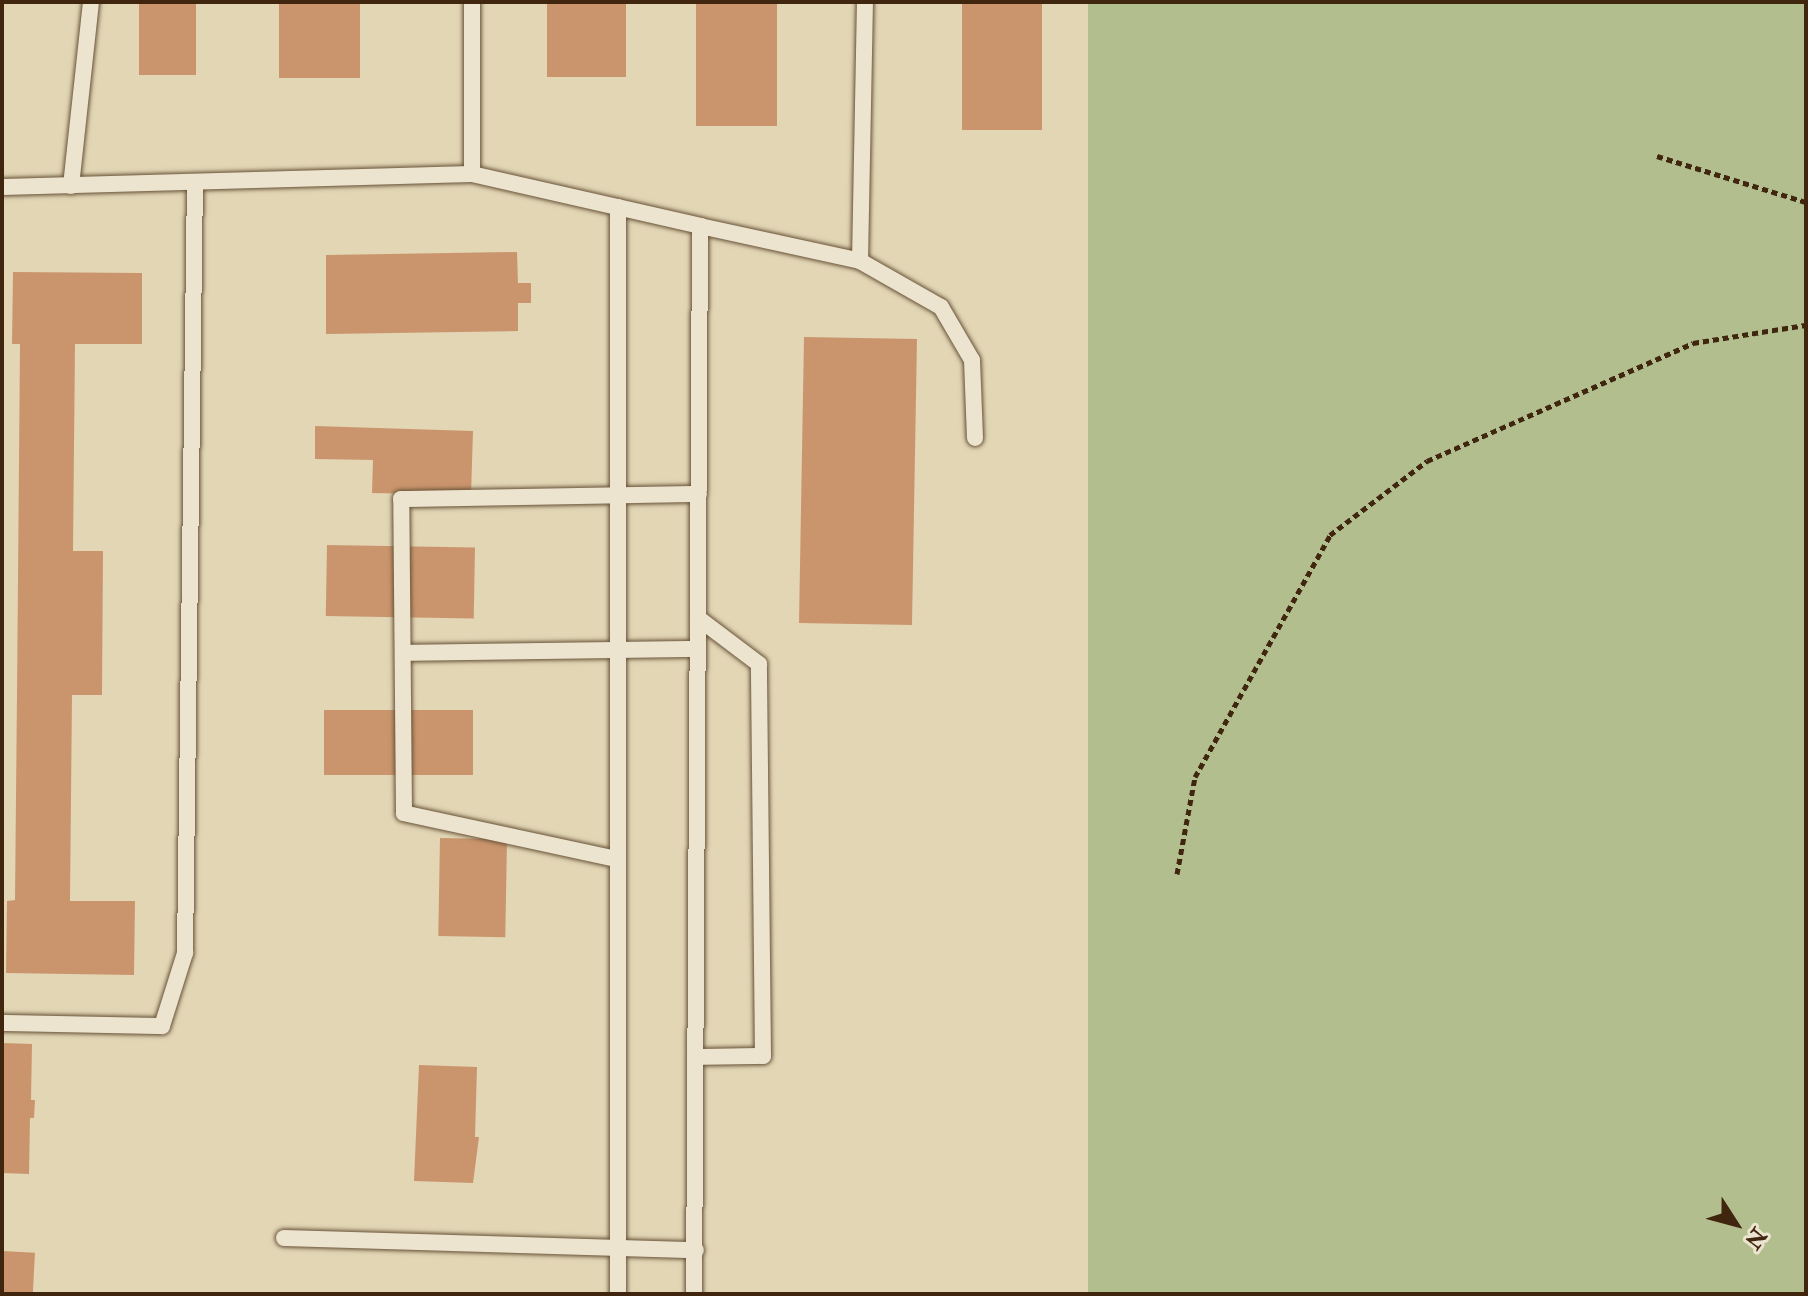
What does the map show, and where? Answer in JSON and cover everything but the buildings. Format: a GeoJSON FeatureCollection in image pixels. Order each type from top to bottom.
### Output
{"type":"FeatureCollection","features":[{"type":"Feature","properties":{"kind":"lane"},"geometry":{"type":"LineString","coordinates":[[71,186],[91,2]]}},
{"type":"Feature","properties":{"kind":"lane"},"geometry":{"type":"LineString","coordinates":[[472,2],[472,174]]}},
{"type":"Feature","properties":{"kind":"lane"},"geometry":{"type":"LineString","coordinates":[[860,261],[865,2]]}},
{"type":"Feature","properties":{"kind":"lane"},"geometry":{"type":"LineString","coordinates":[[2,187],[472,174],[860,261],[941,307],[972,360],[975,438]]}},
{"type":"Feature","properties":{"kind":"lane"},"geometry":{"type":"LineString","coordinates":[[2,1023],[162,1026],[185,953],[195,182]]}},
{"type":"Feature","properties":{"kind":"lane"},"geometry":{"type":"LineString","coordinates":[[618,207],[618,1294]]}},
{"type":"Feature","properties":{"kind":"lane"},"geometry":{"type":"LineString","coordinates":[[694,1294],[700,226]]}},
{"type":"Feature","properties":{"kind":"lane"},"geometry":{"type":"LineString","coordinates":[[616,859],[404,813],[401,499],[699,494]]}},
{"type":"Feature","properties":{"kind":"lane"},"geometry":{"type":"LineString","coordinates":[[696,1057],[763,1056],[759,664],[698,618]]}},
{"type":"Feature","properties":{"kind":"lane"},"geometry":{"type":"LineString","coordinates":[[403,653],[698,649]]}},
{"type":"Feature","properties":{"kind":"lane"},"geometry":{"type":"LineString","coordinates":[[284,1238],[696,1250]]}},
{"type":"Feature","properties":{"kind":"path"},"geometry":{"type":"LineString","coordinates":[[1657,156],[1806,202]]}},
{"type":"Feature","properties":{"kind":"path"},"geometry":{"type":"LineString","coordinates":[[1177,874],[1195,777],[1330,535],[1427,461],[1693,343],[1806,325]]}},
{"type":"Feature","properties":{"kind":"green space"},"geometry":{"type":"Polygon","coordinates":[[[1088,2],[1806,2],[1806,1294],[1088,1294],[1088,2]]]}}]}
